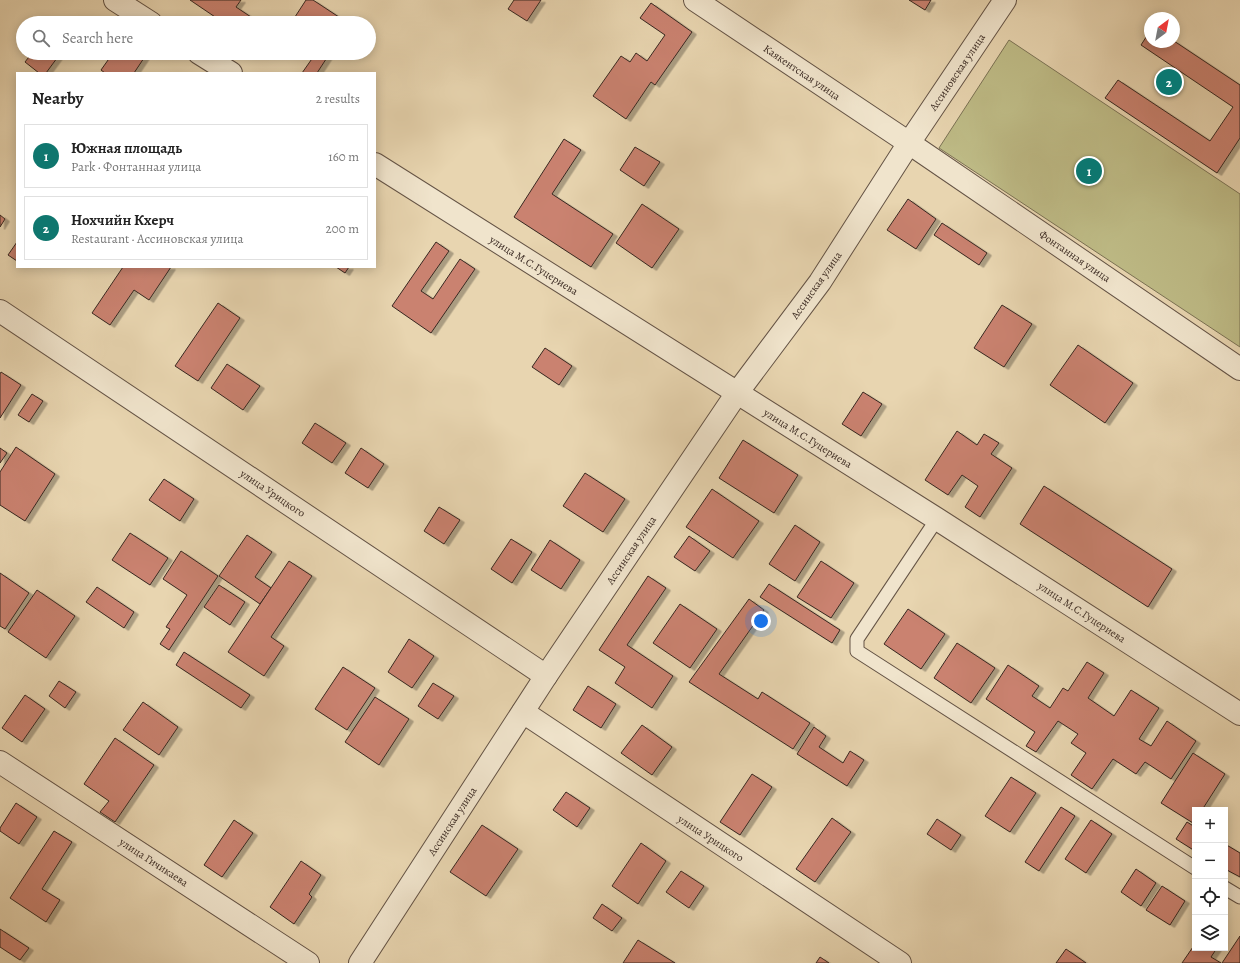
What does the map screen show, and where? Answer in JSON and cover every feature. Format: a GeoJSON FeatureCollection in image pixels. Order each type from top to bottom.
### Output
{"type":"FeatureCollection","features":[{"type":"Feature","properties":{"kind":"street"},"geometry":{"type":"LineString","coordinates":[[115,0],[141,16]]}},
{"type":"Feature","properties":{"kind":"street","name":"Каякентская улица"},"geometry":{"type":"LineString","coordinates":[[695,0],[909,143]]}},
{"type":"Feature","properties":{"kind":"street","name":"Ассиновская улица"},"geometry":{"type":"LineString","coordinates":[[909,143],[1005,0]]}},
{"type":"Feature","properties":{"kind":"street"},"geometry":{"type":"LineString","coordinates":[[210,60],[229,72]]}},
{"type":"Feature","properties":{"kind":"street","name":"Фонтанная улица"},"geometry":{"type":"LineString","coordinates":[[909,143],[1240,369]]}},
{"type":"Feature","properties":{"kind":"street","name":"Ассинская улица"},"geometry":{"type":"LineString","coordinates":[[360,963],[546,676],[737,393],[820,282],[909,143]]}},
{"type":"Feature","properties":{"kind":"street","name":"улица М.С.Гуцериева"},"geometry":{"type":"LineString","coordinates":[[376,165],[937,519],[1240,714]]}},
{"type":"Feature","properties":{"kind":"street","name":"улица Урицкого"},"geometry":{"type":"LineString","coordinates":[[0,311],[546,676]]}},
{"type":"Feature","properties":{"kind":"street","name":"улица Урицкого"},"geometry":{"type":"LineString","coordinates":[[523,712],[900,963]]}},
{"type":"Feature","properties":{"kind":"street","name":"улица Гичикаева"},"geometry":{"type":"LineString","coordinates":[[0,762],[308,963]]}},
{"type":"Feature","properties":{"kind":"lane"},"geometry":{"type":"LineString","coordinates":[[937,519],[857,640],[857,651],[1192,866]]}},
{"type":"Feature","properties":{"kind":"lane"},"geometry":{"type":"LineString","coordinates":[[1228,890],[1240,897]]}},
{"type":"Feature","properties":{"kind":"shaded area"},"geometry":{"type":"Polygon","coordinates":[[[1009,40],[1240,194],[1240,347],[939,148],[1009,40]]]}},
{"type":"Feature","properties":{"kind":"building"},"geometry":{"type":"Polygon","coordinates":[[[190,0],[241,0],[236,7],[250,16],[214,16],[190,0]]]}},
{"type":"Feature","properties":{"kind":"building"},"geometry":{"type":"Polygon","coordinates":[[[306,0],[313,0],[337,16],[296,16],[306,0]]]}},
{"type":"Feature","properties":{"kind":"building"},"geometry":{"type":"Polygon","coordinates":[[[514,0],[541,0],[527,21],[508,9],[514,0]]]}},
{"type":"Feature","properties":{"kind":"building"},"geometry":{"type":"Polygon","coordinates":[[[909,0],[931,0],[925,10],[909,0]]]}},
{"type":"Feature","properties":{"kind":"building"},"geometry":{"type":"Polygon","coordinates":[[[651,3],[692,32],[655,85],[651,82],[626,119],[593,96],[621,56],[630,62],[636,53],[647,61],[665,35],[640,18],[651,3]]]}},
{"type":"Feature","properties":{"kind":"building"},"geometry":{"type":"Polygon","coordinates":[[[1144,40],[1144,47],[1141,45],[1144,40]]]}},
{"type":"Feature","properties":{"kind":"building"},"geometry":{"type":"Polygon","coordinates":[[[1180,45],[1240,85],[1240,138],[1217,173],[1105,98],[1118,80],[1210,141],[1233,107],[1145,48],[1180,48],[1180,45]]]}},
{"type":"Feature","properties":{"kind":"building"},"geometry":{"type":"Polygon","coordinates":[[[27,60],[56,60],[47,72],[38,72],[25,62],[27,60]]]}},
{"type":"Feature","properties":{"kind":"building"},"geometry":{"type":"Polygon","coordinates":[[[108,60],[143,60],[135,72],[104,72],[101,70],[108,60]]]}},
{"type":"Feature","properties":{"kind":"building"},"geometry":{"type":"Polygon","coordinates":[[[311,60],[325,60],[318,72],[303,72],[311,60]]]}},
{"type":"Feature","properties":{"kind":"building"},"geometry":{"type":"Polygon","coordinates":[[[564,139],[581,150],[552,194],[613,234],[591,267],[514,217],[564,139]]]}},
{"type":"Feature","properties":{"kind":"building"},"geometry":{"type":"Polygon","coordinates":[[[635,147],[660,162],[644,186],[620,170],[635,147]]]}},
{"type":"Feature","properties":{"kind":"building"},"geometry":{"type":"Polygon","coordinates":[[[908,199],[936,219],[916,249],[887,230],[908,199]]]}},
{"type":"Feature","properties":{"kind":"building"},"geometry":{"type":"Polygon","coordinates":[[[642,204],[679,229],[652,268],[616,243],[642,204]]]}},
{"type":"Feature","properties":{"kind":"building"},"geometry":{"type":"Polygon","coordinates":[[[0,215],[5,219],[0,227],[0,215]]]}},
{"type":"Feature","properties":{"kind":"building"},"geometry":{"type":"Polygon","coordinates":[[[942,223],[987,253],[979,265],[934,235],[942,223]]]}},
{"type":"Feature","properties":{"kind":"building"},"geometry":{"type":"Polygon","coordinates":[[[436,242],[449,251],[421,291],[433,299],[460,259],[475,269],[431,333],[392,306],[436,242]]]}},
{"type":"Feature","properties":{"kind":"building"},"geometry":{"type":"Polygon","coordinates":[[[16,243],[16,260],[8,255],[16,243]]]}},
{"type":"Feature","properties":{"kind":"building"},"geometry":{"type":"Polygon","coordinates":[[[122,268],[170,268],[149,300],[134,290],[110,325],[92,313],[122,268]]]}},
{"type":"Feature","properties":{"kind":"building"},"geometry":{"type":"Polygon","coordinates":[[[338,268],[348,268],[345,273],[338,268]]]}},
{"type":"Feature","properties":{"kind":"building"},"geometry":{"type":"Polygon","coordinates":[[[218,303],[240,318],[198,381],[175,366],[218,303]]]}},
{"type":"Feature","properties":{"kind":"building"},"geometry":{"type":"Polygon","coordinates":[[[1002,305],[1032,324],[1004,367],[974,348],[1002,305]]]}},
{"type":"Feature","properties":{"kind":"building"},"geometry":{"type":"Polygon","coordinates":[[[1078,345],[1133,383],[1105,423],[1050,385],[1078,345]]]}},
{"type":"Feature","properties":{"kind":"building"},"geometry":{"type":"Polygon","coordinates":[[[545,348],[572,366],[559,385],[532,367],[545,348]]]}},
{"type":"Feature","properties":{"kind":"building"},"geometry":{"type":"Polygon","coordinates":[[[227,364],[260,386],[243,410],[211,388],[227,364]]]}},
{"type":"Feature","properties":{"kind":"building"},"geometry":{"type":"Polygon","coordinates":[[[1,372],[21,385],[0,418],[0,374],[1,372]]]}},
{"type":"Feature","properties":{"kind":"building"},"geometry":{"type":"Polygon","coordinates":[[[863,392],[882,404],[861,436],[842,424],[863,392]]]}},
{"type":"Feature","properties":{"kind":"building"},"geometry":{"type":"Polygon","coordinates":[[[32,394],[43,401],[29,422],[18,415],[32,394]]]}},
{"type":"Feature","properties":{"kind":"building"},"geometry":{"type":"Polygon","coordinates":[[[315,423],[346,443],[332,463],[302,443],[315,423]]]}},
{"type":"Feature","properties":{"kind":"building"},"geometry":{"type":"Polygon","coordinates":[[[957,431],[977,445],[984,434],[999,443],[991,454],[1012,468],[980,517],[965,507],[978,486],[962,475],[948,495],[925,480],[957,431]]]}},
{"type":"Feature","properties":{"kind":"building"},"geometry":{"type":"Polygon","coordinates":[[[743,440],[798,475],[774,513],[719,478],[743,440]]]}},
{"type":"Feature","properties":{"kind":"building"},"geometry":{"type":"Polygon","coordinates":[[[16,447],[55,474],[25,521],[0,505],[0,472],[16,447]]]}},
{"type":"Feature","properties":{"kind":"building"},"geometry":{"type":"Polygon","coordinates":[[[0,448],[7,453],[0,463],[0,448]]]}},
{"type":"Feature","properties":{"kind":"building"},"geometry":{"type":"Polygon","coordinates":[[[361,448],[384,464],[368,488],[345,473],[361,448]]]}},
{"type":"Feature","properties":{"kind":"building"},"geometry":{"type":"Polygon","coordinates":[[[585,473],[625,499],[603,532],[563,506],[585,473]]]}},
{"type":"Feature","properties":{"kind":"building"},"geometry":{"type":"Polygon","coordinates":[[[164,479],[194,499],[180,521],[149,500],[164,479]]]}},
{"type":"Feature","properties":{"kind":"building"},"geometry":{"type":"Polygon","coordinates":[[[1044,486],[1172,569],[1148,607],[1020,524],[1044,486]]]}},
{"type":"Feature","properties":{"kind":"building"},"geometry":{"type":"Polygon","coordinates":[[[712,489],[759,521],[733,558],[686,527],[712,489]]]}},
{"type":"Feature","properties":{"kind":"building"},"geometry":{"type":"Polygon","coordinates":[[[439,507],[460,520],[444,544],[424,531],[439,507]]]}},
{"type":"Feature","properties":{"kind":"building"},"geometry":{"type":"Polygon","coordinates":[[[795,525],[820,542],[795,581],[769,564],[795,525]]]}},
{"type":"Feature","properties":{"kind":"building"},"geometry":{"type":"Polygon","coordinates":[[[130,533],[168,558],[150,585],[112,560],[130,533]]]}},
{"type":"Feature","properties":{"kind":"building"},"geometry":{"type":"Polygon","coordinates":[[[247,535],[272,552],[255,577],[271,588],[260,604],[219,576],[247,535]]]}},
{"type":"Feature","properties":{"kind":"building"},"geometry":{"type":"Polygon","coordinates":[[[689,536],[710,551],[695,571],[674,557],[689,536]]]}},
{"type":"Feature","properties":{"kind":"building"},"geometry":{"type":"Polygon","coordinates":[[[511,539],[532,552],[512,583],[491,569],[511,539]]]}},
{"type":"Feature","properties":{"kind":"building"},"geometry":{"type":"Polygon","coordinates":[[[550,540],[580,560],[561,589],[531,570],[550,540]]]}},
{"type":"Feature","properties":{"kind":"building"},"geometry":{"type":"Polygon","coordinates":[[[181,551],[218,576],[169,650],[160,644],[170,629],[166,627],[187,595],[163,579],[181,551]]]}},
{"type":"Feature","properties":{"kind":"building"},"geometry":{"type":"Polygon","coordinates":[[[289,561],[312,576],[271,637],[284,646],[264,676],[228,652],[289,561]]]}},
{"type":"Feature","properties":{"kind":"building"},"geometry":{"type":"Polygon","coordinates":[[[821,561],[854,583],[831,618],[797,597],[821,561]]]}},
{"type":"Feature","properties":{"kind":"building"},"geometry":{"type":"Polygon","coordinates":[[[0,573],[29,593],[5,629],[0,626],[0,573]]]}},
{"type":"Feature","properties":{"kind":"building"},"geometry":{"type":"Polygon","coordinates":[[[648,576],[666,588],[627,645],[673,676],[652,708],[615,683],[625,667],[599,650],[648,576]]]}},
{"type":"Feature","properties":{"kind":"building"},"geometry":{"type":"Polygon","coordinates":[[[769,584],[840,630],[832,643],[760,597],[769,584]]]}},
{"type":"Feature","properties":{"kind":"building"},"geometry":{"type":"Polygon","coordinates":[[[219,585],[245,602],[230,625],[204,607],[219,585]]]}},
{"type":"Feature","properties":{"kind":"building"},"geometry":{"type":"Polygon","coordinates":[[[97,587],[134,612],[124,628],[86,602],[97,587]]]}},
{"type":"Feature","properties":{"kind":"building"},"geometry":{"type":"Polygon","coordinates":[[[37,590],[75,616],[46,658],[8,632],[37,590]]]}},
{"type":"Feature","properties":{"kind":"building"},"geometry":{"type":"Polygon","coordinates":[[[749,599],[764,610],[719,674],[758,699],[762,692],[810,723],[793,749],[689,682],[749,599]]]}},
{"type":"Feature","properties":{"kind":"building"},"geometry":{"type":"Polygon","coordinates":[[[680,604],[717,629],[690,668],[653,643],[680,604]]]}},
{"type":"Feature","properties":{"kind":"building"},"geometry":{"type":"Polygon","coordinates":[[[908,609],[945,634],[921,669],[884,644],[908,609]]]}},
{"type":"Feature","properties":{"kind":"building"},"geometry":{"type":"Polygon","coordinates":[[[409,639],[434,656],[412,688],[388,672],[409,639]]]}},
{"type":"Feature","properties":{"kind":"building"},"geometry":{"type":"Polygon","coordinates":[[[957,643],[995,668],[971,703],[934,678],[957,643]]]}},
{"type":"Feature","properties":{"kind":"building"},"geometry":{"type":"Polygon","coordinates":[[[184,652],[250,695],[241,708],[176,665],[184,652]]]}},
{"type":"Feature","properties":{"kind":"building"},"geometry":{"type":"Polygon","coordinates":[[[1087,662],[1104,673],[1088,698],[1114,716],[1131,690],[1159,708],[1139,739],[1151,746],[1167,721],[1196,741],[1171,779],[1145,762],[1136,774],[1113,759],[1092,789],[1071,775],[1086,753],[1071,743],[1078,734],[1058,721],[1036,752],[1026,746],[1035,732],[986,699],[1008,665],[1039,686],[1032,696],[1050,708],[1063,688],[1068,691],[1087,662]]]}},
{"type":"Feature","properties":{"kind":"building"},"geometry":{"type":"Polygon","coordinates":[[[343,667],[375,688],[347,730],[315,709],[343,667]]]}},
{"type":"Feature","properties":{"kind":"building"},"geometry":{"type":"Polygon","coordinates":[[[59,681],[76,692],[65,708],[49,696],[59,681]]]}},
{"type":"Feature","properties":{"kind":"building"},"geometry":{"type":"Polygon","coordinates":[[[433,683],[454,696],[438,719],[418,706],[433,683]]]}},
{"type":"Feature","properties":{"kind":"building"},"geometry":{"type":"Polygon","coordinates":[[[588,686],[616,704],[601,728],[573,710],[588,686]]]}},
{"type":"Feature","properties":{"kind":"building"},"geometry":{"type":"Polygon","coordinates":[[[25,695],[45,709],[22,742],[2,728],[25,695]]]}},
{"type":"Feature","properties":{"kind":"building"},"geometry":{"type":"Polygon","coordinates":[[[375,697],[409,719],[379,765],[345,742],[375,697]]]}},
{"type":"Feature","properties":{"kind":"building"},"geometry":{"type":"Polygon","coordinates":[[[143,702],[178,727],[159,755],[123,730],[143,702]]]}},
{"type":"Feature","properties":{"kind":"building"},"geometry":{"type":"Polygon","coordinates":[[[642,725],[672,747],[652,775],[621,753],[642,725]]]}},
{"type":"Feature","properties":{"kind":"building"},"geometry":{"type":"Polygon","coordinates":[[[814,727],[826,736],[819,747],[843,763],[850,751],[864,760],[847,786],[797,754],[814,727]]]}},
{"type":"Feature","properties":{"kind":"building"},"geometry":{"type":"Polygon","coordinates":[[[115,738],[154,765],[115,822],[100,812],[109,801],[84,784],[115,738]]]}},
{"type":"Feature","properties":{"kind":"building"},"geometry":{"type":"Polygon","coordinates":[[[1193,753],[1225,774],[1204,807],[1192,807],[1192,822],[1161,803],[1193,753]]]}},
{"type":"Feature","properties":{"kind":"building"},"geometry":{"type":"Polygon","coordinates":[[[752,774],[772,787],[740,835],[720,822],[752,774]]]}},
{"type":"Feature","properties":{"kind":"building"},"geometry":{"type":"Polygon","coordinates":[[[1011,777],[1036,793],[1010,832],[985,816],[1011,777]]]}},
{"type":"Feature","properties":{"kind":"building"},"geometry":{"type":"Polygon","coordinates":[[[566,792],[590,808],[577,827],[553,810],[566,792]]]}},
{"type":"Feature","properties":{"kind":"building"},"geometry":{"type":"Polygon","coordinates":[[[16,803],[37,817],[19,844],[0,831],[0,828],[16,803]]]}},
{"type":"Feature","properties":{"kind":"building"},"geometry":{"type":"Polygon","coordinates":[[[1061,807],[1075,816],[1039,871],[1025,862],[1061,807]]]}},
{"type":"Feature","properties":{"kind":"building"},"geometry":{"type":"Polygon","coordinates":[[[832,818],[851,832],[815,882],[796,869],[832,818]]]}},
{"type":"Feature","properties":{"kind":"building"},"geometry":{"type":"Polygon","coordinates":[[[937,819],[961,835],[951,850],[927,834],[937,819]]]}},
{"type":"Feature","properties":{"kind":"building"},"geometry":{"type":"Polygon","coordinates":[[[234,820],[253,833],[222,877],[204,865],[234,820]]]}},
{"type":"Feature","properties":{"kind":"building"},"geometry":{"type":"Polygon","coordinates":[[[1091,820],[1112,834],[1086,873],[1065,859],[1091,820]]]}},
{"type":"Feature","properties":{"kind":"building"},"geometry":{"type":"Polygon","coordinates":[[[1187,822],[1192,825],[1192,849],[1176,839],[1187,822]]]}},
{"type":"Feature","properties":{"kind":"building"},"geometry":{"type":"Polygon","coordinates":[[[482,825],[518,849],[486,896],[450,872],[482,825]]]}},
{"type":"Feature","properties":{"kind":"building"},"geometry":{"type":"Polygon","coordinates":[[[54,831],[72,842],[42,889],[60,900],[46,922],[10,898],[54,831]]]}},
{"type":"Feature","properties":{"kind":"building"},"geometry":{"type":"Polygon","coordinates":[[[641,843],[666,861],[638,904],[612,886],[641,843]]]}},
{"type":"Feature","properties":{"kind":"building"},"geometry":{"type":"Polygon","coordinates":[[[1228,846],[1240,853],[1240,877],[1228,871],[1228,846]]]}},
{"type":"Feature","properties":{"kind":"building"},"geometry":{"type":"Polygon","coordinates":[[[301,861],[321,875],[309,894],[312,897],[294,924],[270,907],[301,861]]]}},
{"type":"Feature","properties":{"kind":"building"},"geometry":{"type":"Polygon","coordinates":[[[1136,869],[1156,883],[1141,906],[1121,892],[1136,869]]]}},
{"type":"Feature","properties":{"kind":"building"},"geometry":{"type":"Polygon","coordinates":[[[681,871],[704,886],[689,908],[666,892],[681,871]]]}},
{"type":"Feature","properties":{"kind":"building"},"geometry":{"type":"Polygon","coordinates":[[[1162,886],[1185,901],[1170,925],[1146,910],[1162,886]]]}},
{"type":"Feature","properties":{"kind":"building"},"geometry":{"type":"Polygon","coordinates":[[[602,904],[622,918],[612,931],[593,918],[602,904]]]}},
{"type":"Feature","properties":{"kind":"building"},"geometry":{"type":"Polygon","coordinates":[[[0,929],[29,948],[20,960],[0,947],[0,929]]]}},
{"type":"Feature","properties":{"kind":"building"},"geometry":{"type":"Polygon","coordinates":[[[1240,936],[1240,963],[1222,963],[1240,936]]]}},
{"type":"Feature","properties":{"kind":"building"},"geometry":{"type":"Polygon","coordinates":[[[638,940],[675,963],[623,963],[638,940]]]}},
{"type":"Feature","properties":{"kind":"building"},"geometry":{"type":"Polygon","coordinates":[[[1192,948],[1192,951],[1215,951],[1211,957],[1221,963],[1182,963],[1192,948]]]}},
{"type":"Feature","properties":{"kind":"building"},"geometry":{"type":"Polygon","coordinates":[[[1066,949],[1086,963],[1056,963],[1066,949]]]}},
{"type":"Feature","properties":{"kind":"building"},"geometry":{"type":"Polygon","coordinates":[[[820,957],[829,963],[816,963],[820,957]]]}},
{"type":"Feature","properties":{"kind":"place","name":"Нохчийн Кхерч"},"geometry":{"type":"Point","coordinates":[1169,82]}},
{"type":"Feature","properties":{"kind":"place","name":"Южная площадь"},"geometry":{"type":"Point","coordinates":[1089,171]}}]}
